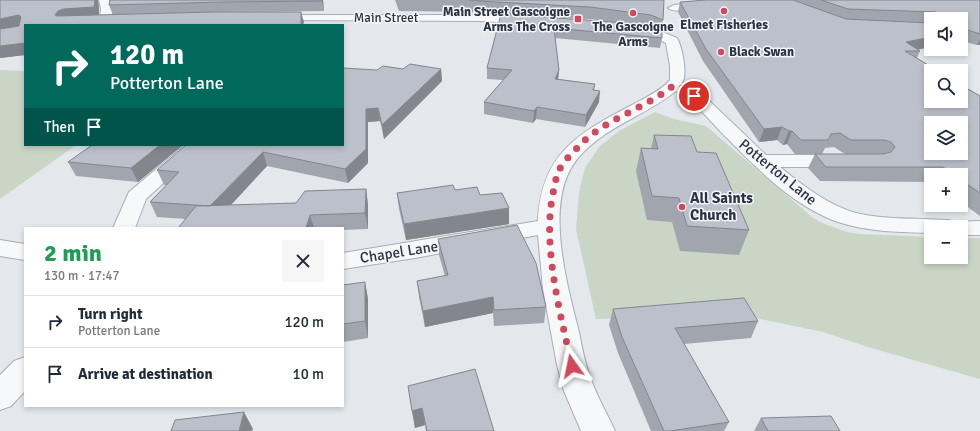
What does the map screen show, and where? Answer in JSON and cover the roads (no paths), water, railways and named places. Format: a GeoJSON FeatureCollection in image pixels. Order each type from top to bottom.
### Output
{"type":"FeatureCollection","features":[{"type":"Feature","properties":{"kind":"street"},"geometry":{"type":"LineString","coordinates":[[104,0],[107,9],[106,21]]}},
{"type":"Feature","properties":{"kind":"street"},"geometry":{"type":"LineString","coordinates":[[672,41],[678,36],[672,4],[700,6],[740,0]]}},
{"type":"Feature","properties":{"kind":"street","name":"Main Street"},"geometry":{"type":"LineString","coordinates":[[264,18],[472,18],[538,21]]}},
{"type":"Feature","properties":{"kind":"street"},"geometry":{"type":"LineString","coordinates":[[92,23],[120,20]]}},
{"type":"Feature","properties":{"kind":"street"},"geometry":{"type":"LineString","coordinates":[[598,431],[575,378],[559,302],[548,226],[550,204],[558,174],[572,153],[587,139],[607,124],[664,93],[675,82],[676,60],[672,41],[658,29],[628,29]]}},
{"type":"Feature","properties":{"kind":"street","name":"Potterton Lane"},"geometry":{"type":"LineString","coordinates":[[675,82],[694,96],[723,126],[761,161],[817,205],[856,220],[876,223],[924,226]]}},
{"type":"Feature","properties":{"kind":"street"},"geometry":{"type":"LineString","coordinates":[[124,227],[136,196],[195,146]]}},
{"type":"Feature","properties":{"kind":"street"},"geometry":{"type":"LineString","coordinates":[[761,161],[842,158]]}},
{"type":"Feature","properties":{"kind":"street","name":"Chapel Lane"},"geometry":{"type":"LineString","coordinates":[[344,261],[415,250],[548,226]]}},
{"type":"Feature","properties":{"kind":"street"},"geometry":{"type":"LineString","coordinates":[[968,228],[980,228]]}},
{"type":"Feature","properties":{"kind":"street"},"geometry":{"type":"LineString","coordinates":[[0,248],[24,252]]}},
{"type":"Feature","properties":{"kind":"street"},"geometry":{"type":"LineString","coordinates":[[0,396],[24,371]]}},
{"type":"Feature","properties":{"kind":"place","name":"Elmet Fisheries"},"geometry":{"type":"Point","coordinates":[724,11]}},
{"type":"Feature","properties":{"kind":"place","name":"The Gascoigne Arms"},"geometry":{"type":"Point","coordinates":[633,13]}},
{"type":"Feature","properties":{"kind":"place","name":"Main Street Gascoigne Arms The Cross"},"geometry":{"type":"Point","coordinates":[578,19]}},
{"type":"Feature","properties":{"kind":"place","name":"Black Swan"},"geometry":{"type":"Point","coordinates":[721,52]}},
{"type":"Feature","properties":{"kind":"place","name":"All Saints Church"},"geometry":{"type":"Point","coordinates":[682,207]}}]}
